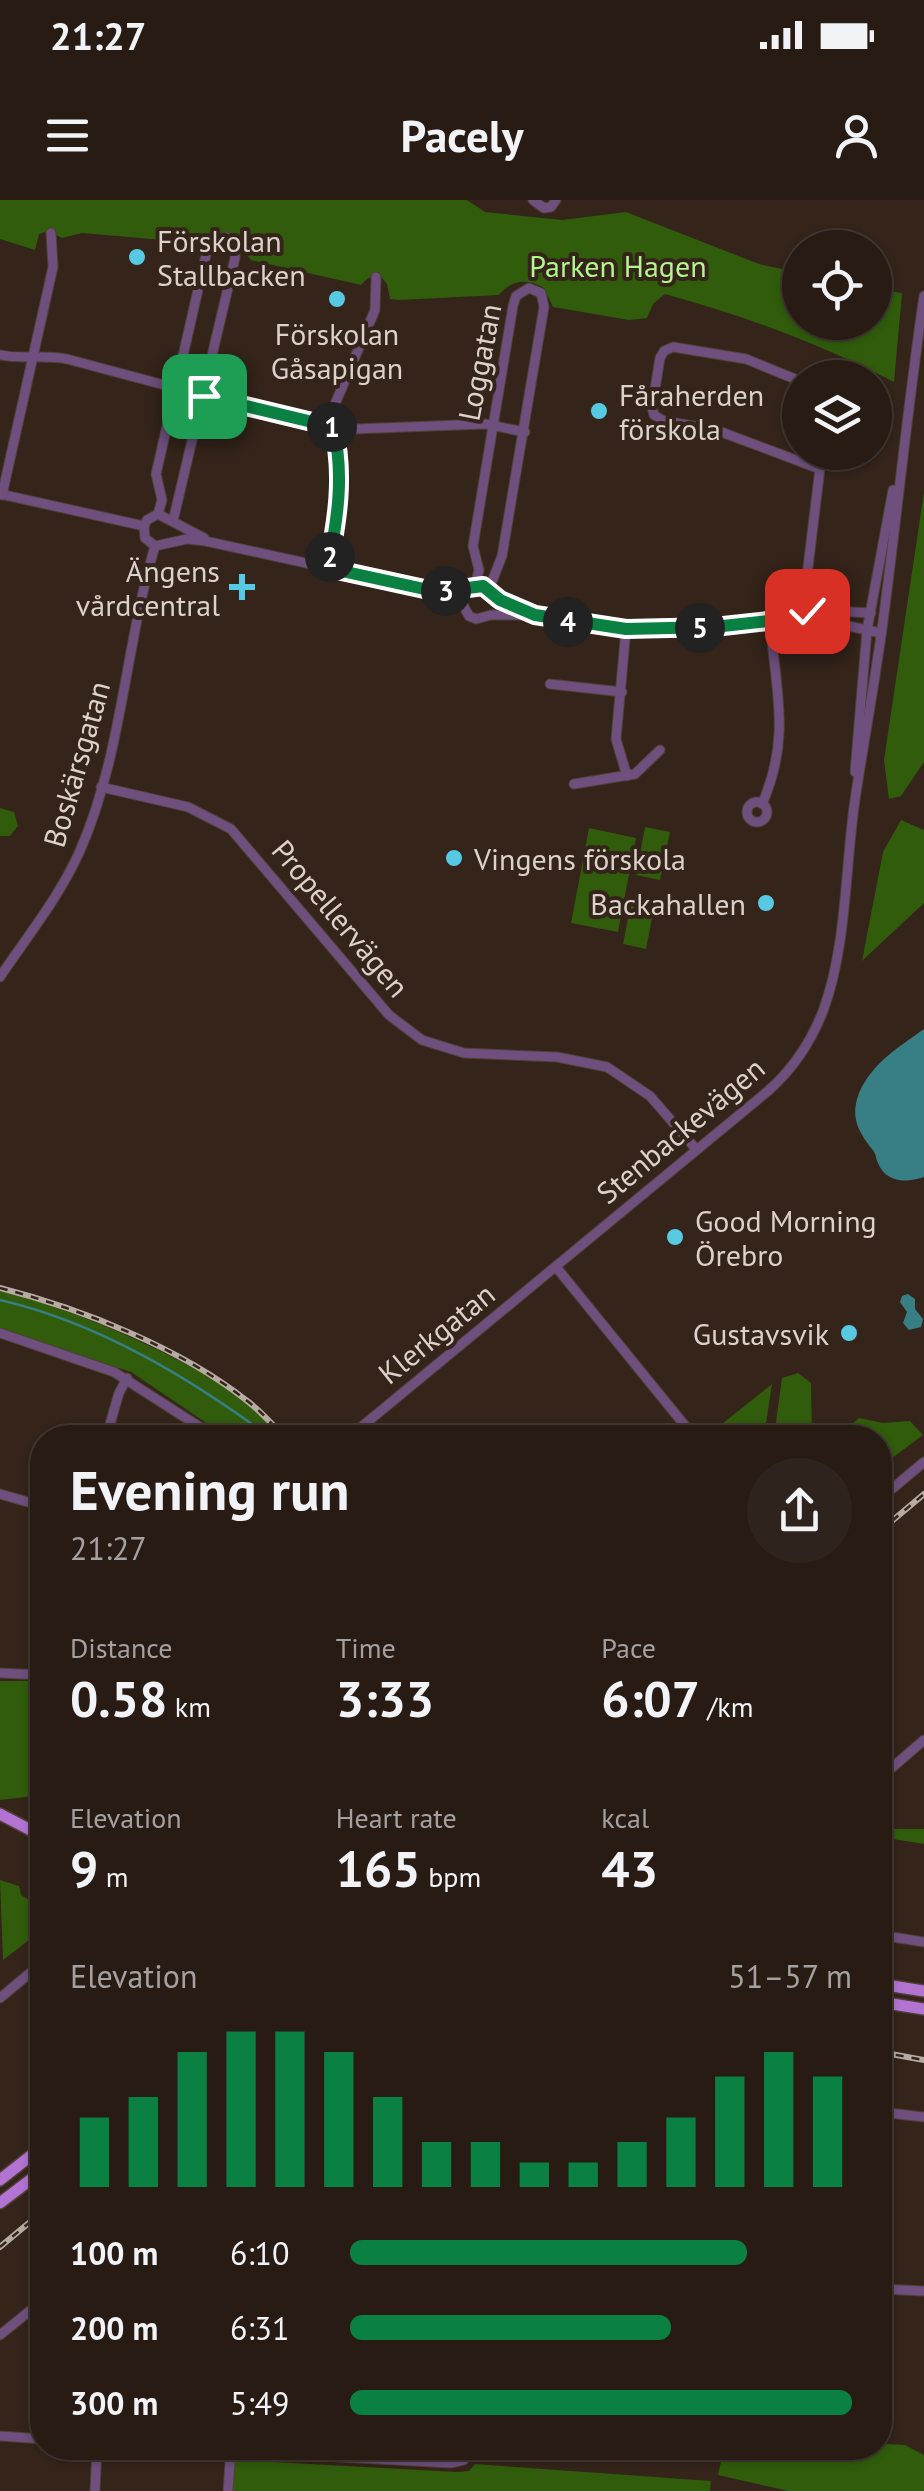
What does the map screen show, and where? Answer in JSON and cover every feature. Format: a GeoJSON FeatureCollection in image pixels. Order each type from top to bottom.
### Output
{"type":"FeatureCollection","features":[{"type":"Feature","properties":{"kind":"main road"},"geometry":{"type":"LineString","coordinates":[[0,1814],[30,1829]]}},
{"type":"Feature","properties":{"kind":"main road"},"geometry":{"type":"LineString","coordinates":[[892,1986],[924,1991]]}},
{"type":"Feature","properties":{"kind":"main road"},"geometry":{"type":"LineString","coordinates":[[892,2004],[924,2009]]}},
{"type":"Feature","properties":{"kind":"main road"},"geometry":{"type":"LineString","coordinates":[[0,2180],[30,2156]]}},
{"type":"Feature","properties":{"kind":"main road"},"geometry":{"type":"LineString","coordinates":[[0,2203],[30,2179]]}},
{"type":"Feature","properties":{"kind":"street"},"geometry":{"type":"LineString","coordinates":[[532,200],[544,208],[556,200]]}},
{"type":"Feature","properties":{"kind":"street"},"geometry":{"type":"LineString","coordinates":[[52,233],[53,267],[1,494],[144,526]]}},
{"type":"Feature","properties":{"kind":"street"},"geometry":{"type":"LineString","coordinates":[[158,514],[162,500],[156,474],[208,246],[212,239],[227,237],[236,250],[174,523],[175,534],[170,542]]}},
{"type":"Feature","properties":{"kind":"street"},"geometry":{"type":"LineString","coordinates":[[328,568],[339,506],[338,446],[332,411],[375,310],[376,277]]}},
{"type":"Feature","properties":{"kind":"street","name":"Loggatan"},"geometry":{"type":"LineString","coordinates":[[473,588],[479,577],[473,546],[513,306],[516,296],[529,288],[541,293],[544,308],[525,432],[492,592]]}},
{"type":"Feature","properties":{"kind":"street","name":"Stenbackevägen"},"geometry":{"type":"LineString","coordinates":[[556,1267],[782,1079],[802,1054],[818,1023],[836,958],[855,800],[884,615],[910,367],[916,353],[924,296]]}},
{"type":"Feature","properties":{"kind":"street"},"geometry":{"type":"LineString","coordinates":[[782,373],[746,358],[674,346],[660,358],[653,410],[664,422],[716,430],[782,455]]}},
{"type":"Feature","properties":{"kind":"street"},"geometry":{"type":"LineString","coordinates":[[0,356],[33,354],[67,359],[333,427],[492,425],[525,432]]}},
{"type":"Feature","properties":{"kind":"street","name":"Stenbackevägen"},"geometry":{"type":"LineString","coordinates":[[855,800],[856,736],[866,630],[903,438]]}},
{"type":"Feature","properties":{"kind":"street"},"geometry":{"type":"LineString","coordinates":[[804,616],[820,470]]}},
{"type":"Feature","properties":{"kind":"street"},"geometry":{"type":"LineString","coordinates":[[216,543],[158,514],[144,526],[146,538],[155,546],[186,539],[216,543],[438,592],[463,605],[469,616],[476,619],[535,615],[626,629],[671,630],[831,610],[884,615]]}},
{"type":"Feature","properties":{"kind":"street","name":"Boskärsgatan"},"geometry":{"type":"LineString","coordinates":[[0,977],[73,865],[101,787],[155,546]]}},
{"type":"Feature","properties":{"kind":"street"},"geometry":{"type":"LineString","coordinates":[[463,605],[473,588]]}},
{"type":"Feature","properties":{"kind":"street"},"geometry":{"type":"LineString","coordinates":[[438,592],[473,588],[492,592],[508,604],[535,615]]}},
{"type":"Feature","properties":{"kind":"street"},"geometry":{"type":"LineString","coordinates":[[491,615],[496,609],[492,592]]}},
{"type":"Feature","properties":{"kind":"street"},"geometry":{"type":"LineString","coordinates":[[804,616],[881,633]]}},
{"type":"Feature","properties":{"kind":"street"},"geometry":{"type":"LineString","coordinates":[[762,804],[776,764],[780,706],[770,620]]}},
{"type":"Feature","properties":{"kind":"street"},"geometry":{"type":"LineString","coordinates":[[626,629],[616,747],[626,776]]}},
{"type":"Feature","properties":{"kind":"street"},"geometry":{"type":"LineString","coordinates":[[550,684],[622,692]]}},
{"type":"Feature","properties":{"kind":"street"},"geometry":{"type":"LineString","coordinates":[[574,784],[640,772],[660,750]]}},
{"type":"Feature","properties":{"kind":"street","name":"Propellervägen"},"geometry":{"type":"LineString","coordinates":[[101,787],[188,807],[231,828],[389,1015],[422,1040],[464,1053],[567,1058],[607,1067],[650,1096],[696,1149]]}},
{"type":"Feature","properties":{"kind":"street"},"geometry":{"type":"LineString","coordinates":[[556,1267],[684,1425]]}},
{"type":"Feature","properties":{"kind":"street","name":"Klerkgatan"},"geometry":{"type":"LineString","coordinates":[[364,1425],[556,1267]]}},
{"type":"Feature","properties":{"kind":"street"},"geometry":{"type":"LineString","coordinates":[[0,1333],[127,1378],[198,1425]]}},
{"type":"Feature","properties":{"kind":"street"},"geometry":{"type":"LineString","coordinates":[[110,1425],[127,1378]]}},
{"type":"Feature","properties":{"kind":"street"},"geometry":{"type":"LineString","coordinates":[[892,1488],[924,1462]]}},
{"type":"Feature","properties":{"kind":"street"},"geometry":{"type":"LineString","coordinates":[[0,1494],[30,1503]]}},
{"type":"Feature","properties":{"kind":"street"},"geometry":{"type":"LineString","coordinates":[[0,1673],[30,1676]]}},
{"type":"Feature","properties":{"kind":"street"},"geometry":{"type":"LineString","coordinates":[[892,1768],[924,1740]]}},
{"type":"Feature","properties":{"kind":"street"},"geometry":{"type":"LineString","coordinates":[[892,1937],[924,1942]]}},
{"type":"Feature","properties":{"kind":"street"},"geometry":{"type":"LineString","coordinates":[[0,1998],[30,1973]]}},
{"type":"Feature","properties":{"kind":"street"},"geometry":{"type":"LineString","coordinates":[[892,2113],[924,2117]]}},
{"type":"Feature","properties":{"kind":"street"},"geometry":{"type":"LineString","coordinates":[[892,2290],[924,2291]]}},
{"type":"Feature","properties":{"kind":"street"},"geometry":{"type":"LineString","coordinates":[[0,2335],[30,2311]]}},
{"type":"Feature","properties":{"kind":"street"},"geometry":{"type":"LineString","coordinates":[[0,2436],[30,2438]]}},
{"type":"Feature","properties":{"kind":"street"},"geometry":{"type":"LineString","coordinates":[[94,2491],[96,2460]]}},
{"type":"Feature","properties":{"kind":"street"},"geometry":{"type":"LineString","coordinates":[[228,2491],[230,2460]]}},
{"type":"Feature","properties":{"kind":"street"},"geometry":{"type":"LineString","coordinates":[[424,2460],[464,2460]]}},
{"type":"Feature","properties":{"kind":"green space","name":"Parken Hagen"},"geometry":{"type":"Polygon","coordinates":[[[0,200],[467,200],[485,212],[562,220],[626,212],[759,264],[782,269],[782,332],[665,294],[653,304],[647,318],[629,320],[553,307],[544,288],[525,282],[509,286],[499,295],[390,299],[381,277],[368,278],[361,285],[251,260],[220,234],[198,243],[82,233],[62,238],[48,231],[39,234],[35,250],[0,239],[0,200]]]}},
{"type":"Feature","properties":{"kind":"green space","name":"Parken Hagen"},"geometry":{"type":"Polygon","coordinates":[[[892,292],[902,293],[894,382],[892,360],[849,360],[802,340],[892,340],[892,292]]]}},
{"type":"Feature","properties":{"kind":"green space"},"geometry":{"type":"Polygon","coordinates":[[[924,492],[924,762],[901,796],[889,799],[884,760],[924,492]]]}},
{"type":"Feature","properties":{"kind":"green space"},"geometry":{"type":"Polygon","coordinates":[[[0,808],[14,812],[18,826],[10,836],[0,836],[0,808]]]}},
{"type":"Feature","properties":{"kind":"green space"},"geometry":{"type":"Polygon","coordinates":[[[901,820],[924,830],[924,903],[862,961],[883,852],[901,820]]]}},
{"type":"Feature","properties":{"kind":"green space"},"geometry":{"type":"Polygon","coordinates":[[[645,827],[670,832],[660,880],[636,875],[645,827]]]}},
{"type":"Feature","properties":{"kind":"green space"},"geometry":{"type":"Polygon","coordinates":[[[589,828],[636,838],[618,932],[571,923],[589,828]]]}},
{"type":"Feature","properties":{"kind":"green space"},"geometry":{"type":"Polygon","coordinates":[[[632,898],[655,903],[646,949],[623,944],[632,898]]]}},
{"type":"Feature","properties":{"kind":"green space"},"geometry":{"type":"Polygon","coordinates":[[[0,1291],[95,1322],[195,1369],[248,1404],[270,1425],[209,1425],[131,1372],[0,1329],[0,1291]]]}},
{"type":"Feature","properties":{"kind":"green space"},"geometry":{"type":"Polygon","coordinates":[[[798,1373],[811,1383],[812,1425],[776,1425],[782,1378],[798,1373]]]}},
{"type":"Feature","properties":{"kind":"green space"},"geometry":{"type":"Polygon","coordinates":[[[772,1384],[766,1425],[721,1425],[772,1384]]]}},
{"type":"Feature","properties":{"kind":"green space"},"geometry":{"type":"Polygon","coordinates":[[[859,1418],[883,1423],[910,1421],[923,1435],[892,1458],[892,1425],[851,1425],[859,1418]]]}},
{"type":"Feature","properties":{"kind":"green space"},"geometry":{"type":"Polygon","coordinates":[[[0,1681],[30,1681],[30,1796],[0,1800],[0,1681]]]}},
{"type":"Feature","properties":{"kind":"green space"},"geometry":{"type":"Polygon","coordinates":[[[892,1829],[924,1829],[924,1844],[892,1839],[892,1829]]]}},
{"type":"Feature","properties":{"kind":"green space"},"geometry":{"type":"Polygon","coordinates":[[[0,1880],[19,1886],[21,1895],[30,1901],[30,1939],[3,1960],[0,1880]]]}},
{"type":"Feature","properties":{"kind":"green space"},"geometry":{"type":"Polygon","coordinates":[[[892,2444],[905,2445],[924,2455],[924,2491],[788,2491],[718,2475],[721,2460],[892,2460],[892,2444]]]}},
{"type":"Feature","properties":{"kind":"green space"},"geometry":{"type":"Polygon","coordinates":[[[235,2460],[457,2472],[469,2471],[475,2464],[711,2481],[710,2491],[233,2491],[235,2460]]]}},
{"type":"Feature","properties":{"kind":"water"},"geometry":{"type":"Polygon","coordinates":[[[924,1029],[924,1177],[897,1180],[882,1170],[859,1130],[856,1102],[864,1082],[879,1064],[924,1029]]]}},
{"type":"Feature","properties":{"kind":"water"},"geometry":{"type":"Polygon","coordinates":[[[908,1294],[915,1299],[915,1309],[923,1319],[921,1327],[909,1330],[903,1323],[907,1312],[900,1302],[908,1294]]]}},
{"type":"Feature","properties":{"kind":"waterway"},"geometry":{"type":"LineString","coordinates":[[0,1300],[108,1338],[176,1374],[252,1425]]}},
{"type":"Feature","properties":{"kind":"railway"},"geometry":{"type":"LineString","coordinates":[[0,1288],[64,1307],[161,1347],[220,1381],[273,1425]]}},
{"type":"Feature","properties":{"kind":"railway"},"geometry":{"type":"LineString","coordinates":[[892,1521],[924,1494]]}},
{"type":"Feature","properties":{"kind":"railway"},"geometry":{"type":"LineString","coordinates":[[892,2054],[924,2060]]}},
{"type":"Feature","properties":{"kind":"railway"},"geometry":{"type":"LineString","coordinates":[[0,2247],[30,2222]]}},
{"type":"Feature","properties":{"kind":"place","name":"Förskolan Stallbacken"},"geometry":{"type":"Point","coordinates":[137,257]}},
{"type":"Feature","properties":{"kind":"place","name":"Förskolan Gåsapigan"},"geometry":{"type":"Point","coordinates":[337,299]}},
{"type":"Feature","properties":{"kind":"place","name":"Fåraherden förskola"},"geometry":{"type":"Point","coordinates":[599,411]}},
{"type":"Feature","properties":{"kind":"place","name":"Ängens vårdcentral"},"geometry":{"type":"Point","coordinates":[242,587]}},
{"type":"Feature","properties":{"kind":"place","name":"Vingens förskola"},"geometry":{"type":"Point","coordinates":[454,858]}},
{"type":"Feature","properties":{"kind":"place","name":"Backahallen"},"geometry":{"type":"Point","coordinates":[766,903]}},
{"type":"Feature","properties":{"kind":"place","name":"Good Morning Örebro"},"geometry":{"type":"Point","coordinates":[675,1237]}},
{"type":"Feature","properties":{"kind":"place","name":"Gustavsvik"},"geometry":{"type":"Point","coordinates":[849,1333]}},
{"type":"Feature","properties":{"kind":"route"},"geometry":{"type":"LineString","coordinates":[[204,396],[333,427],[338,446],[339,506],[328,568],[438,592],[483,586],[500,600],[535,615],[626,629],[714,627],[768,621],[807,611]]}}]}
